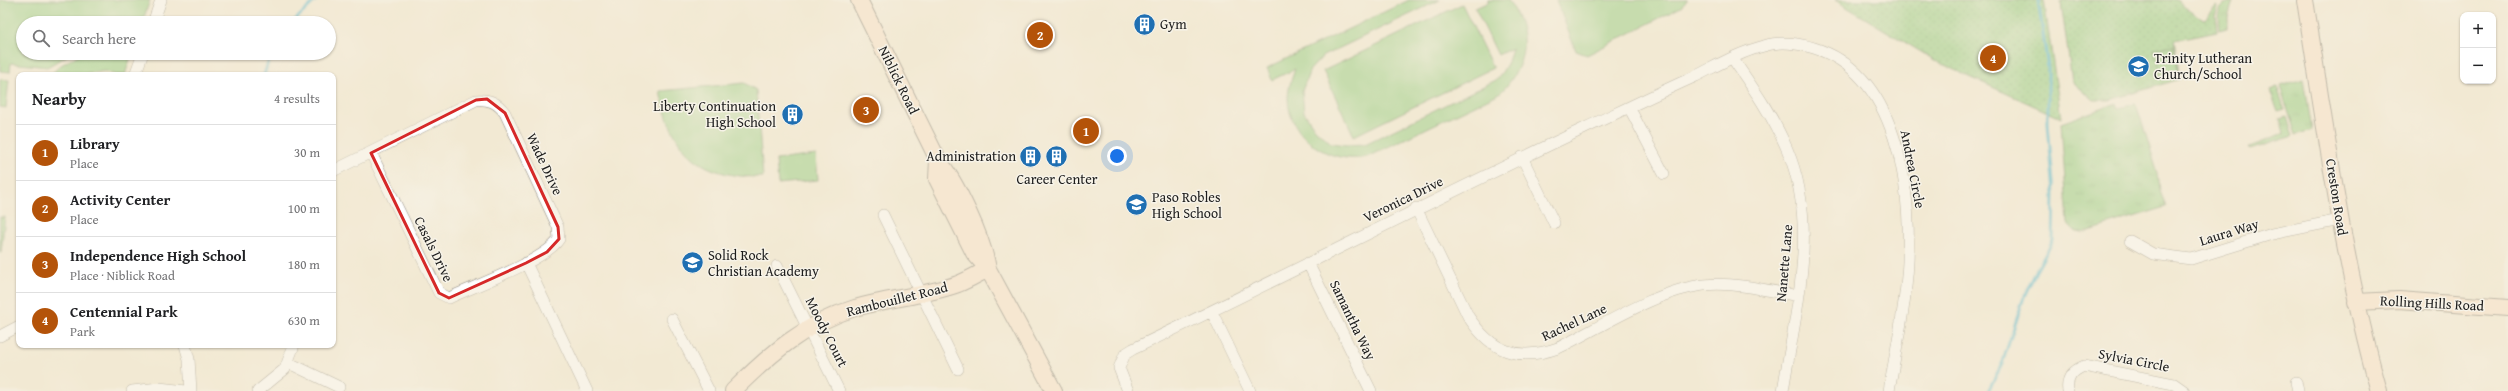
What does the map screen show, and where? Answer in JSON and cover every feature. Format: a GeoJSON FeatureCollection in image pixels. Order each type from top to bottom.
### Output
{"type":"FeatureCollection","features":[{"type":"Feature","properties":{"kind":"main road","name":"Niblick Road"},"geometry":{"type":"LineString","coordinates":[[859,0],[938,160],[948,173],[982,244],[988,269],[1030,351],[1054,391]]}},
{"type":"Feature","properties":{"kind":"main road","name":"Creston Road"},"geometry":{"type":"LineString","coordinates":[[2305,0],[2340,220],[2356,302],[2379,391]]}},
{"type":"Feature","properties":{"kind":"main road","name":"Rambouillet Road"},"geometry":{"type":"LineString","coordinates":[[733,391],[788,340],[809,328],[853,308],[959,284],[988,269]]}},
{"type":"Feature","properties":{"kind":"main road","name":"Rolling Hills Road"},"geometry":{"type":"LineString","coordinates":[[2356,302],[2399,300],[2508,308]]}},
{"type":"Feature","properties":{"kind":"main road","name":"Niblick Road"},"geometry":{"type":"LineString","coordinates":[[1030,351],[1034,376],[1042,391]]}},
{"type":"Feature","properties":{"kind":"street"},"geometry":{"type":"LineString","coordinates":[[155,16],[161,0]]}},
{"type":"Feature","properties":{"kind":"street","name":"Andrea Circle"},"geometry":{"type":"LineString","coordinates":[[1733,59],[1768,44],[1783,44],[1815,48],[1854,69],[1878,99],[1897,149],[1908,219],[1905,294],[1890,391]]}},
{"type":"Feature","properties":{"kind":"street","name":"Veronica Drive"},"geometry":{"type":"LineString","coordinates":[[1128,391],[1119,368],[1125,354],[1212,312],[1416,208],[1733,59]]}},
{"type":"Feature","properties":{"kind":"street","name":"Nanette Lane"},"geometry":{"type":"LineString","coordinates":[[1733,59],[1778,130],[1795,171],[1803,223],[1802,274],[1783,391]]}},
{"type":"Feature","properties":{"kind":"street"},"geometry":{"type":"LineString","coordinates":[[136,72],[140,60]]}},
{"type":"Feature","properties":{"kind":"street","name":"Wade Drive"},"geometry":{"type":"LineString","coordinates":[[336,170],[476,100],[493,101],[505,113],[558,227],[558,239],[555,245],[526,263]]}},
{"type":"Feature","properties":{"kind":"street"},"geometry":{"type":"LineString","coordinates":[[1629,107],[1664,174]]}},
{"type":"Feature","properties":{"kind":"street","name":"Casals Drive"},"geometry":{"type":"LineString","coordinates":[[371,153],[439,294],[443,297],[449,298],[526,263]]}},
{"type":"Feature","properties":{"kind":"street"},"geometry":{"type":"LineString","coordinates":[[1522,157],[1554,223]]}},
{"type":"Feature","properties":{"kind":"street","name":"Rachel Lane"},"geometry":{"type":"LineString","coordinates":[[1416,208],[1468,316],[1478,332],[1492,345],[1524,356],[1542,354],[1558,348],[1660,297],[1680,290],[1703,285],[1729,285],[1798,296]]}},
{"type":"Feature","properties":{"kind":"street"},"geometry":{"type":"LineString","coordinates":[[883,215],[958,369]]}},
{"type":"Feature","properties":{"kind":"street","name":"Laura Way"},"geometry":{"type":"LineString","coordinates":[[2130,241],[2153,254],[2172,258],[2191,258],[2272,234],[2340,220]]}},
{"type":"Feature","properties":{"kind":"street"},"geometry":{"type":"LineString","coordinates":[[526,263],[588,391]]}},
{"type":"Feature","properties":{"kind":"street","name":"Samantha Way"},"geometry":{"type":"LineString","coordinates":[[1308,263],[1371,391]]}},
{"type":"Feature","properties":{"kind":"street","name":"Moody Court"},"geometry":{"type":"LineString","coordinates":[[776,266],[840,391]]}},
{"type":"Feature","properties":{"kind":"street"},"geometry":{"type":"LineString","coordinates":[[1212,312],[1250,391]]}},
{"type":"Feature","properties":{"kind":"street"},"geometry":{"type":"LineString","coordinates":[[672,319],[709,391]]}},
{"type":"Feature","properties":{"kind":"street"},"geometry":{"type":"LineString","coordinates":[[0,336],[16,328]]}},
{"type":"Feature","properties":{"kind":"street"},"geometry":{"type":"LineString","coordinates":[[187,348],[191,391]]}},
{"type":"Feature","properties":{"kind":"street"},"geometry":{"type":"LineString","coordinates":[[258,391],[280,375],[289,363],[293,348]]}},
{"type":"Feature","properties":{"kind":"street"},"geometry":{"type":"LineString","coordinates":[[289,363],[339,387]]}},
{"type":"Feature","properties":{"kind":"street","name":"Sylvia Circle"},"geometry":{"type":"LineString","coordinates":[[2068,391],[2067,385],[2070,375],[2076,369],[2084,366],[2174,384],[2184,391]]}},
{"type":"Feature","properties":{"kind":"street"},"geometry":{"type":"LineString","coordinates":[[132,391],[159,388],[186,391]]}},
{"type":"Feature","properties":{"kind":"highlighted area"},"geometry":{"type":"Polygon","coordinates":[[[487,99],[505,113],[558,227],[559,239],[547,252],[449,298],[439,293],[371,153],[476,100],[487,99]]]}},
{"type":"Feature","properties":{"kind":"green space"},"geometry":{"type":"Polygon","coordinates":[[[0,0],[150,0],[144,16],[16,16],[16,60],[60,60],[47,67],[11,63],[10,72],[0,71],[0,0]]]}},
{"type":"Feature","properties":{"kind":"green space"},"geometry":{"type":"Polygon","coordinates":[[[1409,0],[1440,0],[1323,56],[1310,70],[1302,91],[1304,112],[1315,129],[1331,143],[1347,145],[1365,144],[1498,79],[1508,62],[1512,48],[1498,55],[1475,8],[1489,2],[1487,0],[1508,0],[1520,24],[1523,36],[1521,60],[1509,83],[1500,93],[1367,157],[1339,157],[1314,146],[1304,137],[1296,126],[1290,113],[1288,95],[1295,69],[1272,80],[1267,68],[1409,0]]]}},
{"type":"Feature","properties":{"kind":"green space"},"geometry":{"type":"Polygon","coordinates":[[[1556,0],[1687,1],[1681,7],[1587,55],[1576,51],[1556,0]]]}},
{"type":"Feature","properties":{"kind":"green space"},"geometry":{"type":"Polygon","coordinates":[[[1835,0],[2044,0],[2061,118],[1941,64],[1835,0]]]}},
{"type":"Feature","properties":{"kind":"green space"},"geometry":{"type":"Polygon","coordinates":[[[2063,0],[2176,0],[2205,20],[2216,6],[2218,7],[2215,17],[2217,31],[2174,40],[2180,79],[2110,100],[2093,100],[2072,81],[2061,3],[2063,0]]]}},
{"type":"Feature","properties":{"kind":"green space"},"geometry":{"type":"Polygon","coordinates":[[[2233,1],[2228,18],[2228,28],[2219,30],[2219,12],[2224,5],[2233,1]]]}},
{"type":"Feature","properties":{"kind":"green space"},"geometry":{"type":"Polygon","coordinates":[[[1462,4],[1493,68],[1354,136],[1323,71],[1462,4]]]}},
{"type":"Feature","properties":{"kind":"green space"},"geometry":{"type":"Polygon","coordinates":[[[2173,45],[2179,75],[2161,79],[2154,49],[2173,45]]]}},
{"type":"Feature","properties":{"kind":"green space"},"geometry":{"type":"Polygon","coordinates":[[[70,60],[130,60],[126,72],[53,72],[70,60]]]}},
{"type":"Feature","properties":{"kind":"green space"},"geometry":{"type":"Polygon","coordinates":[[[2304,78],[2312,130],[2296,135],[2280,86],[2304,78]]]}},
{"type":"Feature","properties":{"kind":"green space"},"geometry":{"type":"Polygon","coordinates":[[[0,79],[9,80],[6,108],[0,107],[0,79]]]}},
{"type":"Feature","properties":{"kind":"green space"},"geometry":{"type":"Polygon","coordinates":[[[744,83],[756,90],[763,177],[722,173],[706,166],[692,157],[681,145],[672,130],[665,112],[660,91],[744,83]]]}},
{"type":"Feature","properties":{"kind":"green space"},"geometry":{"type":"Polygon","coordinates":[[[2277,87],[2285,110],[2278,112],[2270,90],[2277,87]]]}},
{"type":"Feature","properties":{"kind":"green space"},"geometry":{"type":"Polygon","coordinates":[[[2117,103],[2119,108],[2134,104],[2137,107],[2158,173],[2160,191],[2166,207],[2082,233],[2076,232],[2068,224],[2061,123],[2117,103]]]}},
{"type":"Feature","properties":{"kind":"green space"},"geometry":{"type":"Polygon","coordinates":[[[2287,117],[2293,136],[2250,150],[2249,147],[2284,134],[2280,119],[2287,117]]]}},
{"type":"Feature","properties":{"kind":"green space"},"geometry":{"type":"Polygon","coordinates":[[[816,155],[818,180],[778,184],[776,160],[816,155]]]}},
{"type":"Feature","properties":{"kind":"green space"},"geometry":{"type":"Polygon","coordinates":[[[0,217],[5,217],[1,253],[0,253],[0,217]]]}},
{"type":"Feature","properties":{"kind":"waterway"},"geometry":{"type":"LineString","coordinates":[[299,16],[316,0]]}},
{"type":"Feature","properties":{"kind":"waterway"},"geometry":{"type":"LineString","coordinates":[[1988,391],[2002,364],[2023,300],[2036,271],[2053,241],[2054,194],[2048,124],[2048,68],[2038,0]]}},
{"type":"Feature","properties":{"kind":"waterway"},"geometry":{"type":"LineString","coordinates":[[265,72],[269,60]]}},
{"type":"Feature","properties":{"kind":"place","name":"Gym"},"geometry":{"type":"Point","coordinates":[1145,24]}},
{"type":"Feature","properties":{"kind":"place","name":"Activity Center"},"geometry":{"type":"Point","coordinates":[1040,35]}},
{"type":"Feature","properties":{"kind":"place","name":"Centennial Park"},"geometry":{"type":"Point","coordinates":[1993,58]}},
{"type":"Feature","properties":{"kind":"place","name":"Trinity Lutheran Church/School"},"geometry":{"type":"Point","coordinates":[2139,66]}},
{"type":"Feature","properties":{"kind":"place","name":"Independence High School"},"geometry":{"type":"Point","coordinates":[866,110]}},
{"type":"Feature","properties":{"kind":"place","name":"Liberty Continuation High School"},"geometry":{"type":"Point","coordinates":[792,114]}},
{"type":"Feature","properties":{"kind":"place","name":"Library"},"geometry":{"type":"Point","coordinates":[1086,131]}},
{"type":"Feature","properties":{"kind":"place","name":"Administration"},"geometry":{"type":"Point","coordinates":[1031,156]}},
{"type":"Feature","properties":{"kind":"place","name":"Career Center"},"geometry":{"type":"Point","coordinates":[1057,157]}},
{"type":"Feature","properties":{"kind":"place","name":"Paso Robles High School"},"geometry":{"type":"Point","coordinates":[1136,205]}},
{"type":"Feature","properties":{"kind":"place","name":"Solid Rock Christian Academy"},"geometry":{"type":"Point","coordinates":[693,263]}}]}
